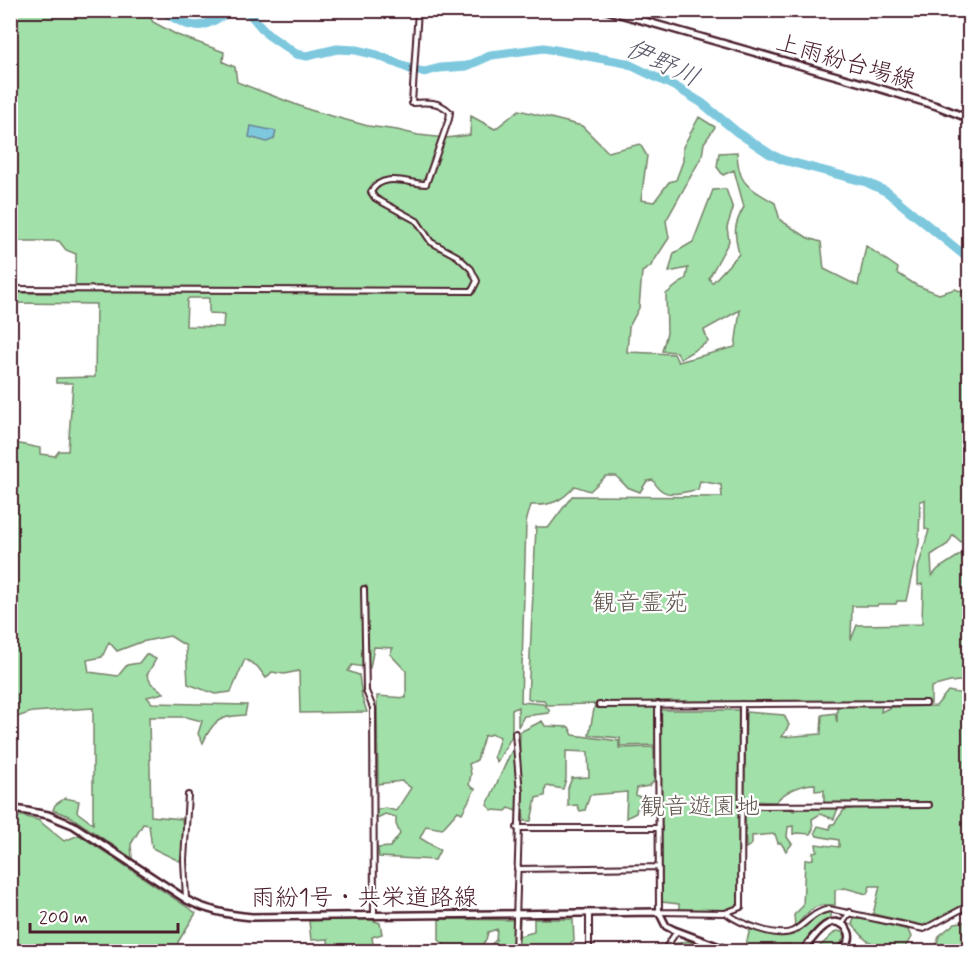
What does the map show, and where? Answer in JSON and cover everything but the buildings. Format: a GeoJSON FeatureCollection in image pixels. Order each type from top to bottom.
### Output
{"type":"FeatureCollection","features":[{"type":"Feature","properties":{"kind":"street"},"geometry":{"type":"LineString","coordinates":[[10,289],[472,291],[477,281],[471,269],[457,256],[430,242],[417,221],[375,198],[371,192],[374,188],[395,179],[426,184],[450,112],[435,102],[412,104],[418,10]]}},
{"type":"Feature","properties":{"kind":"street","name":"上雨紛台場線"},"geometry":{"type":"LineString","coordinates":[[606,10],[865,84],[937,106],[969,119]]}},
{"type":"Feature","properties":{"kind":"street"},"geometry":{"type":"LineString","coordinates":[[364,589],[366,691],[373,708],[374,915]]}},
{"type":"Feature","properties":{"kind":"street"},"geometry":{"type":"LineString","coordinates":[[599,705],[926,703]]}},
{"type":"Feature","properties":{"kind":"street"},"geometry":{"type":"LineString","coordinates":[[658,704],[659,912],[661,920],[666,926],[677,931],[733,951]]}},
{"type":"Feature","properties":{"kind":"street"},"geometry":{"type":"LineString","coordinates":[[659,912],[725,913],[741,907],[742,704]]}},
{"type":"Feature","properties":{"kind":"street"},"geometry":{"type":"LineString","coordinates":[[515,732],[520,777],[515,951]]}},
{"type":"Feature","properties":{"kind":"street"},"geometry":{"type":"LineString","coordinates":[[187,900],[184,860],[188,795]]}},
{"type":"Feature","properties":{"kind":"street"},"geometry":{"type":"LineString","coordinates":[[741,806],[929,805]]}},
{"type":"Feature","properties":{"kind":"street","name":"雨紛1号・共栄道路線"},"geometry":{"type":"LineString","coordinates":[[10,808],[48,815],[73,825],[187,900],[207,909],[234,916],[659,912]]}},
{"type":"Feature","properties":{"kind":"street"},"geometry":{"type":"LineString","coordinates":[[518,828],[659,828]]}},
{"type":"Feature","properties":{"kind":"street"},"geometry":{"type":"LineString","coordinates":[[517,869],[659,867]]}},
{"type":"Feature","properties":{"kind":"street"},"geometry":{"type":"LineString","coordinates":[[725,913],[737,921],[776,933],[788,933],[819,911],[829,909],[924,929],[962,909],[969,909]]}},
{"type":"Feature","properties":{"kind":"street"},"geometry":{"type":"LineString","coordinates":[[842,924],[850,912]]}},
{"type":"Feature","properties":{"kind":"street"},"geometry":{"type":"LineString","coordinates":[[589,913],[589,951]]}},
{"type":"Feature","properties":{"kind":"street"},"geometry":{"type":"LineString","coordinates":[[802,951],[829,923],[835,921],[842,924],[849,933],[849,940],[841,951]]}},
{"type":"Feature","properties":{"kind":"street"},"geometry":{"type":"LineString","coordinates":[[663,951],[677,931]]}},
{"type":"Feature","properties":{"kind":"green space","name":"観音霊苑"},"geometry":{"type":"Polygon","coordinates":[[[11,11],[146,11],[153,22],[177,35],[224,52],[223,62],[235,67],[237,82],[310,110],[368,126],[446,138],[470,135],[471,116],[495,129],[519,110],[582,126],[608,152],[640,144],[647,156],[641,200],[654,202],[669,182],[676,180],[683,161],[683,147],[699,117],[715,127],[704,143],[702,156],[666,221],[669,238],[650,267],[642,272],[639,308],[629,327],[627,352],[674,354],[678,362],[735,347],[740,310],[704,330],[708,342],[680,359],[677,352],[662,351],[667,333],[666,294],[686,278],[688,268],[669,272],[674,253],[693,242],[713,190],[726,189],[733,209],[727,227],[729,241],[709,278],[712,283],[739,254],[736,230],[744,207],[734,170],[723,175],[717,167],[719,153],[737,152],[743,179],[752,189],[775,203],[780,220],[808,238],[821,242],[824,269],[858,286],[866,246],[898,268],[897,273],[916,285],[939,294],[955,289],[969,294],[969,540],[961,542],[953,535],[948,544],[931,555],[932,576],[938,569],[969,549],[969,680],[931,687],[931,704],[882,706],[881,712],[891,707],[936,706],[948,691],[969,695],[969,902],[926,926],[873,914],[880,886],[870,886],[867,894],[845,888],[835,890],[835,905],[821,905],[812,909],[795,927],[794,915],[803,906],[805,860],[813,859],[813,852],[817,851],[816,844],[839,847],[839,840],[817,836],[815,832],[818,826],[830,829],[831,824],[834,824],[844,810],[855,808],[856,804],[824,803],[824,790],[815,791],[815,784],[793,789],[776,802],[744,801],[746,712],[784,715],[789,725],[782,737],[821,734],[822,715],[835,713],[837,722],[837,706],[656,707],[655,745],[620,746],[620,738],[589,735],[595,704],[546,705],[544,700],[528,699],[536,527],[549,527],[572,496],[722,497],[721,485],[700,481],[698,490],[673,494],[662,491],[653,480],[647,481],[640,492],[627,487],[616,476],[606,476],[590,491],[575,486],[556,502],[531,505],[526,522],[521,702],[543,704],[549,709],[549,713],[524,716],[518,727],[518,707],[512,710],[512,736],[497,762],[494,757],[500,737],[493,734],[484,736],[477,760],[469,764],[471,774],[469,785],[475,789],[462,813],[458,811],[442,829],[426,826],[420,838],[440,850],[435,860],[379,857],[378,848],[390,847],[400,834],[396,817],[385,814],[377,818],[376,810],[385,808],[396,811],[411,788],[402,781],[378,784],[377,696],[406,698],[406,671],[390,654],[393,648],[374,647],[370,668],[352,665],[348,671],[359,675],[367,712],[300,713],[299,671],[284,674],[272,672],[266,678],[257,666],[245,659],[231,692],[215,694],[188,684],[186,646],[170,636],[141,642],[117,651],[109,642],[102,657],[87,660],[89,672],[118,676],[127,665],[139,663],[146,654],[156,659],[147,675],[151,683],[164,693],[147,697],[152,703],[247,705],[245,715],[223,718],[218,721],[210,729],[203,743],[198,734],[202,721],[186,717],[149,717],[151,816],[182,819],[186,856],[179,861],[152,848],[149,825],[143,824],[131,844],[132,858],[71,817],[53,810],[55,805],[65,798],[79,801],[77,812],[93,824],[93,708],[32,712],[11,719],[10,442],[40,448],[40,454],[55,456],[59,451],[68,451],[73,383],[56,383],[56,378],[95,377],[96,304],[11,303],[11,293],[75,293],[76,254],[66,250],[59,241],[11,241],[11,11]],[[189,298],[186,326],[223,327],[224,314],[209,313],[209,298],[189,298]],[[925,500],[920,501],[919,543],[906,601],[897,601],[896,604],[878,604],[877,606],[852,606],[851,640],[857,625],[922,624],[923,584],[918,585],[918,568],[929,530],[925,529],[925,500]]]}},
{"type":"Feature","properties":{"kind":"green space","name":"観音遊園地"},"geometry":{"type":"Polygon","coordinates":[[[661,710],[739,710],[739,906],[724,911],[679,909],[679,904],[662,902],[661,710]]]}},
{"type":"Feature","properties":{"kind":"green space"},"geometry":{"type":"Polygon","coordinates":[[[542,721],[545,726],[569,727],[573,735],[619,741],[619,748],[654,747],[654,781],[649,786],[637,788],[636,795],[649,802],[647,807],[637,808],[636,813],[626,818],[627,792],[590,795],[585,810],[580,811],[577,805],[568,806],[568,788],[572,778],[589,777],[588,752],[566,751],[566,779],[563,789],[546,786],[545,796],[536,798],[531,821],[524,821],[523,810],[516,811],[509,808],[506,811],[492,810],[487,805],[511,752],[515,750],[519,774],[520,732],[542,721]]]}},
{"type":"Feature","properties":{"kind":"green space"},"geometry":{"type":"Polygon","coordinates":[[[788,808],[794,811],[796,809],[838,808],[834,819],[820,814],[812,819],[813,829],[810,834],[793,834],[793,826],[788,827],[787,837],[792,844],[786,851],[781,843],[778,843],[775,834],[752,836],[752,844],[746,848],[745,815],[748,809],[788,808]]]}},
{"type":"Feature","properties":{"kind":"green space"},"geometry":{"type":"Polygon","coordinates":[[[10,813],[38,820],[64,841],[79,835],[196,913],[178,942],[178,951],[11,951],[10,813]]]}},
{"type":"Feature","properties":{"kind":"green space"},"geometry":{"type":"Polygon","coordinates":[[[831,912],[831,918],[823,922],[798,951],[789,951],[790,944],[781,945],[780,951],[755,951],[745,948],[750,929],[771,934],[788,934],[799,931],[820,915],[831,912]]]}},
{"type":"Feature","properties":{"kind":"green space"},"geometry":{"type":"Polygon","coordinates":[[[369,919],[380,923],[382,934],[372,937],[376,951],[329,951],[328,939],[311,940],[309,921],[369,919]]]}},
{"type":"Feature","properties":{"kind":"green space"},"geometry":{"type":"Polygon","coordinates":[[[439,919],[520,920],[519,936],[534,932],[534,919],[573,919],[574,941],[571,942],[569,951],[484,951],[496,940],[497,929],[488,932],[486,940],[479,949],[457,950],[439,940],[439,919]]]}},
{"type":"Feature","properties":{"kind":"green space"},"geometry":{"type":"Polygon","coordinates":[[[854,919],[866,919],[908,930],[911,937],[903,951],[871,951],[872,943],[866,940],[852,924],[854,919]]]}},
{"type":"Feature","properties":{"kind":"green space"},"geometry":{"type":"Polygon","coordinates":[[[969,921],[969,951],[935,951],[939,936],[955,923],[969,921]]]}},
{"type":"Feature","properties":{"kind":"green space"},"geometry":{"type":"Polygon","coordinates":[[[836,931],[843,932],[844,938],[836,951],[815,951],[836,931]]]}},
{"type":"Feature","properties":{"kind":"green space"},"geometry":{"type":"Polygon","coordinates":[[[688,941],[721,951],[668,951],[674,944],[688,941]]]}},
{"type":"Feature","properties":{"kind":"water"},"geometry":{"type":"Polygon","coordinates":[[[251,126],[276,131],[274,139],[267,142],[249,137],[251,126]]]}},
{"type":"Feature","properties":{"kind":"waterway","name":"伊野川"},"geometry":{"type":"LineString","coordinates":[[162,10],[183,23],[198,26],[233,10]]}},
{"type":"Feature","properties":{"kind":"waterway","name":"伊野川"},"geometry":{"type":"LineString","coordinates":[[242,10],[250,14],[267,34],[296,54],[307,56],[337,49],[356,50],[424,72],[467,66],[492,55],[544,48],[626,63],[676,87],[702,103],[737,132],[770,154],[783,160],[866,182],[887,192],[970,260]]}}]}
